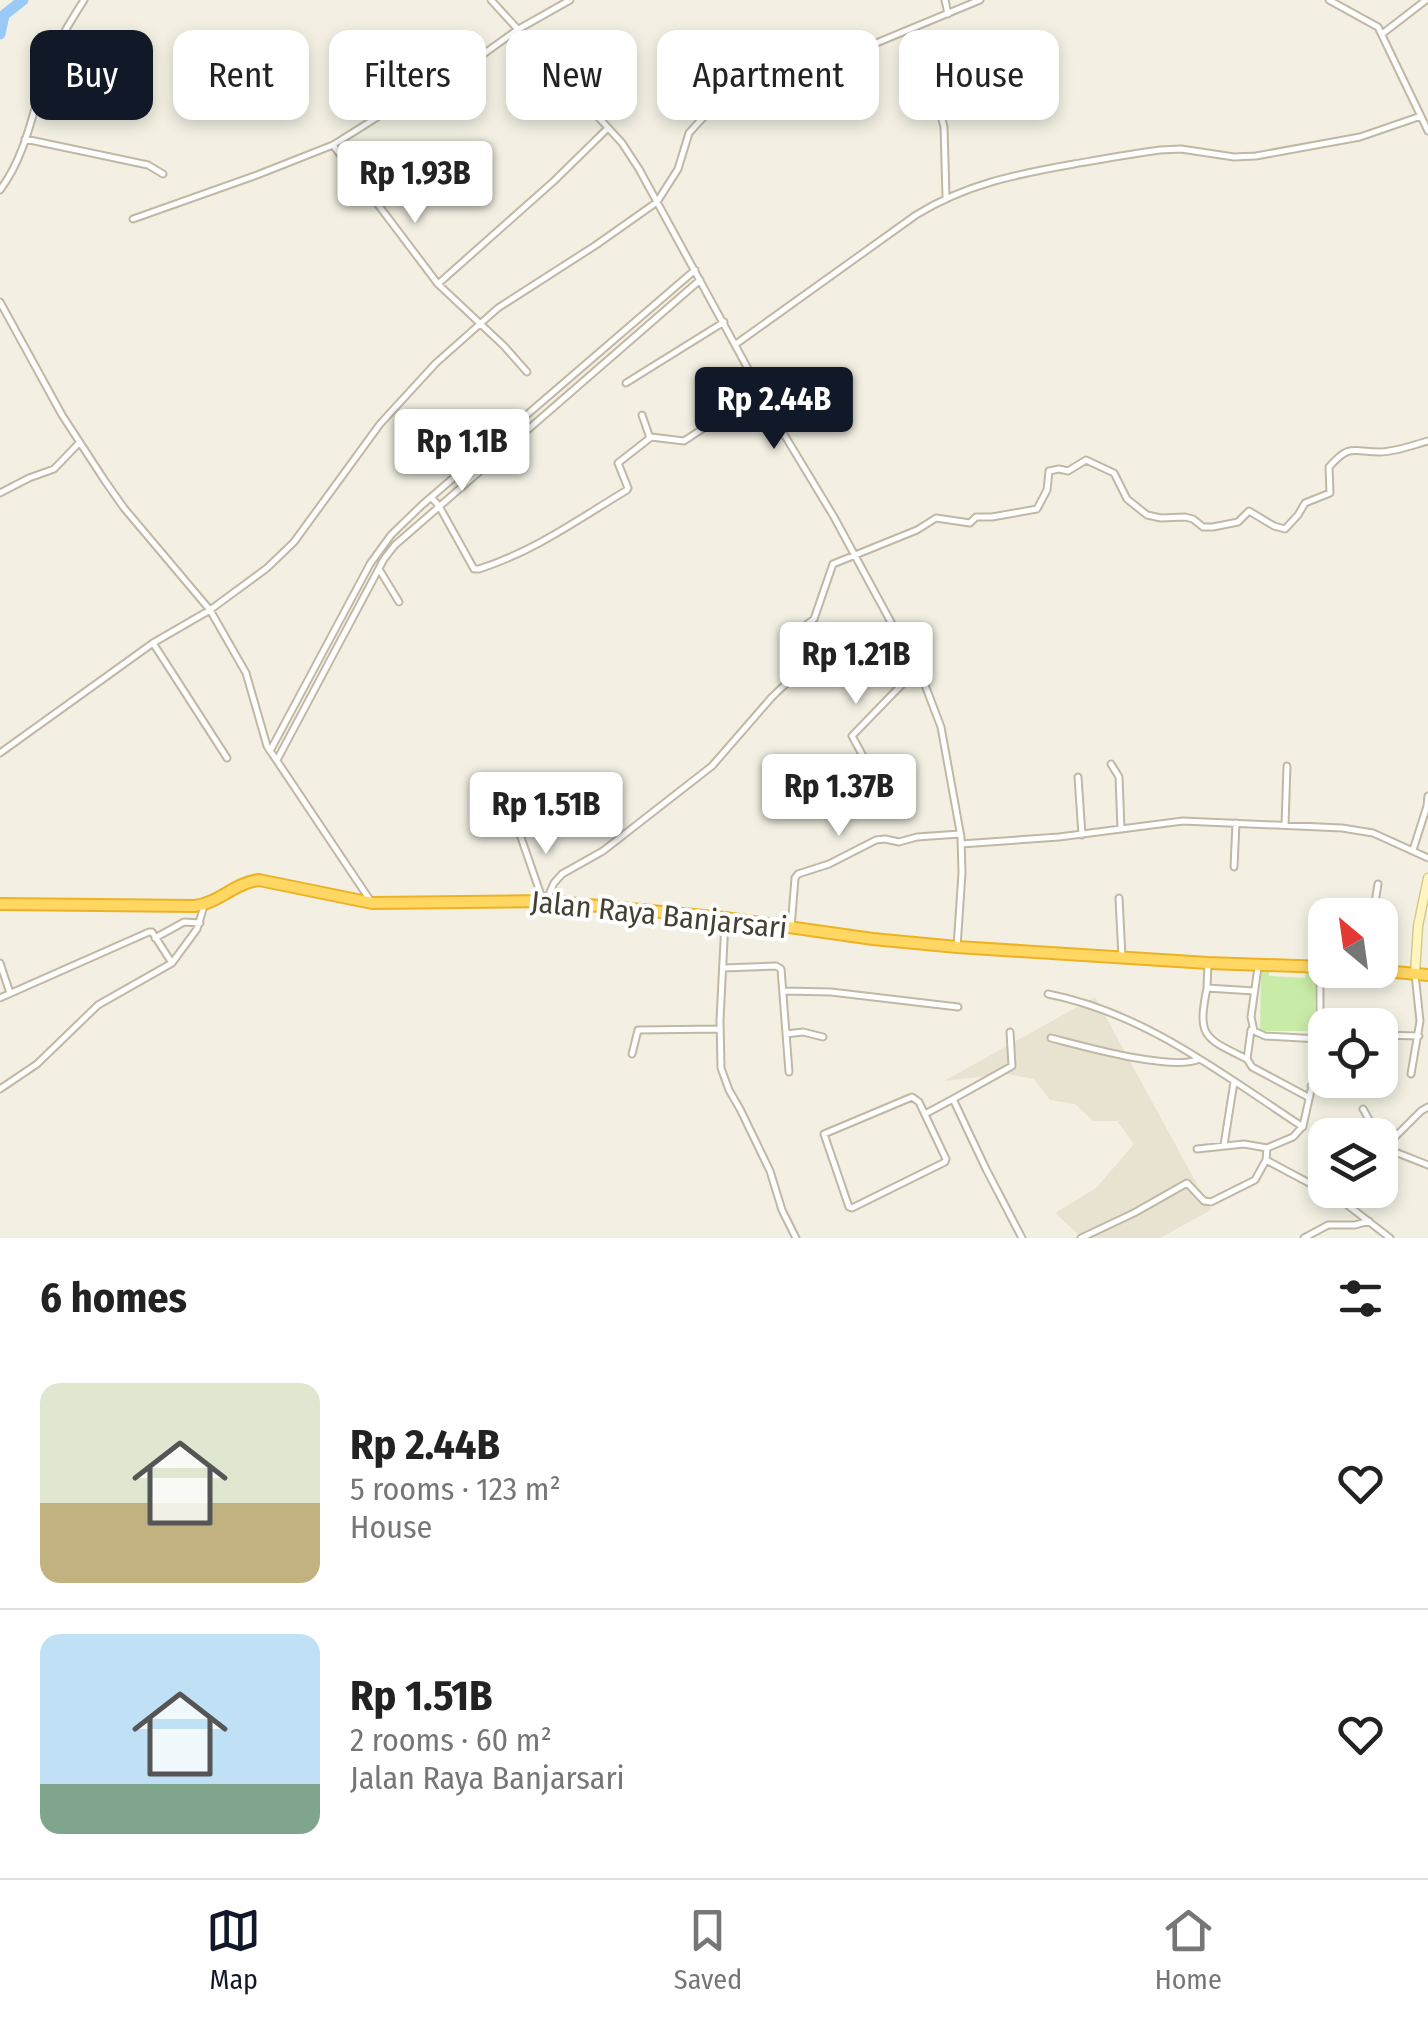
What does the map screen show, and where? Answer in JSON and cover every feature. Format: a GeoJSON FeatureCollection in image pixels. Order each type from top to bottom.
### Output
{"type":"FeatureCollection","features":[{"type":"Feature","properties":{"kind":"highway","name":"Jalan Raya Banjarsari"},"geometry":{"type":"LineString","coordinates":[[0,904],[204,905],[242,883],[259,880],[372,904],[544,901],[725,918],[958,947],[1308,966]]}},
{"type":"Feature","properties":{"kind":"highway"},"geometry":{"type":"LineString","coordinates":[[1398,972],[1428,975]]}},
{"type":"Feature","properties":{"kind":"street"},"geometry":{"type":"LineString","coordinates":[[0,190],[25,139],[47,68],[84,0]]}},
{"type":"Feature","properties":{"kind":"street"},"geometry":{"type":"LineString","coordinates":[[490,0],[517,30],[570,0]]}},
{"type":"Feature","properties":{"kind":"street"},"geometry":{"type":"LineString","coordinates":[[944,0],[948,14]]}},
{"type":"Feature","properties":{"kind":"street"},"geometry":{"type":"LineString","coordinates":[[0,753],[154,642],[210,610],[267,568],[294,542],[380,424],[436,363],[498,308],[657,202],[678,169],[688,133],[710,110],[751,89],[845,56],[980,0]]}},
{"type":"Feature","properties":{"kind":"street"},"geometry":{"type":"LineString","coordinates":[[1329,0],[1375,24],[1428,131]]}},
{"type":"Feature","properties":{"kind":"street"},"geometry":{"type":"LineString","coordinates":[[1382,34],[1426,0]]}},
{"type":"Feature","properties":{"kind":"street"},"geometry":{"type":"LineString","coordinates":[[132,219],[332,144],[478,59],[506,38]]}},
{"type":"Feature","properties":{"kind":"street"},"geometry":{"type":"LineString","coordinates":[[736,344],[855,257],[946,197],[1003,177],[1160,150],[1181,149],[1234,158],[1256,156],[1371,134],[1421,116]]}},
{"type":"Feature","properties":{"kind":"street"},"geometry":{"type":"LineString","coordinates":[[601,120],[631,156],[782,431],[834,517],[916,670],[941,727],[961,844],[958,947]]}},
{"type":"Feature","properties":{"kind":"street"},"geometry":{"type":"LineString","coordinates":[[942,120],[946,197]]}},
{"type":"Feature","properties":{"kind":"street"},"geometry":{"type":"LineString","coordinates":[[438,284],[608,128]]}},
{"type":"Feature","properties":{"kind":"street"},"geometry":{"type":"LineString","coordinates":[[25,139],[148,165],[163,174]]}},
{"type":"Feature","properties":{"kind":"street"},"geometry":{"type":"LineString","coordinates":[[332,144],[438,284],[527,372]]}},
{"type":"Feature","properties":{"kind":"street"},"geometry":{"type":"LineString","coordinates":[[273,755],[391,535],[412,522],[626,337],[695,270]]}},
{"type":"Feature","properties":{"kind":"street"},"geometry":{"type":"LineString","coordinates":[[626,337],[700,280]]}},
{"type":"Feature","properties":{"kind":"street"},"geometry":{"type":"LineString","coordinates":[[0,302],[79,442],[124,508],[210,610],[246,673],[262,735],[273,755],[372,904]]}},
{"type":"Feature","properties":{"kind":"street"},"geometry":{"type":"LineString","coordinates":[[626,383],[724,322]]}},
{"type":"Feature","properties":{"kind":"street"},"geometry":{"type":"LineString","coordinates":[[435,501],[472,566],[480,569],[520,554],[627,490],[618,463],[651,437],[681,442],[731,410]]}},
{"type":"Feature","properties":{"kind":"street"},"geometry":{"type":"LineString","coordinates":[[642,415],[651,437]]}},
{"type":"Feature","properties":{"kind":"street"},"geometry":{"type":"LineString","coordinates":[[0,493],[54,469],[79,442]]}},
{"type":"Feature","properties":{"kind":"street"},"geometry":{"type":"LineString","coordinates":[[544,901],[562,874],[603,851],[712,766],[792,678],[798,632],[814,618],[833,564],[917,530],[936,518],[970,523],[976,517],[1036,509],[1047,490],[1049,471],[1068,471],[1086,460],[1114,473],[1127,500],[1147,514],[1185,517],[1203,527],[1213,527],[1238,522],[1249,511],[1285,529],[1305,503],[1330,493],[1329,467],[1338,457],[1353,449],[1381,452],[1428,442]]}},
{"type":"Feature","properties":{"kind":"street"},"geometry":{"type":"LineString","coordinates":[[273,755],[348,616],[378,569],[381,556],[412,522],[481,462]]}},
{"type":"Feature","properties":{"kind":"street"},"geometry":{"type":"LineString","coordinates":[[378,569],[399,602]]}},
{"type":"Feature","properties":{"kind":"street"},"geometry":{"type":"LineString","coordinates":[[154,642],[227,758]]}},
{"type":"Feature","properties":{"kind":"street"},"geometry":{"type":"LineString","coordinates":[[863,756],[852,736],[916,670]]}},
{"type":"Feature","properties":{"kind":"street"},"geometry":{"type":"LineString","coordinates":[[1111,764],[1118,776],[1121,828]]}},
{"type":"Feature","properties":{"kind":"street"},"geometry":{"type":"LineString","coordinates":[[1285,824],[1287,766]]}},
{"type":"Feature","properties":{"kind":"street"},"geometry":{"type":"LineString","coordinates":[[1078,777],[1082,835]]}},
{"type":"Feature","properties":{"kind":"street"},"geometry":{"type":"LineString","coordinates":[[1414,850],[1428,796]]}},
{"type":"Feature","properties":{"kind":"street"},"geometry":{"type":"LineString","coordinates":[[961,844],[1082,835],[1182,821],[1285,824],[1373,833],[1428,858]]}},
{"type":"Feature","properties":{"kind":"street"},"geometry":{"type":"LineString","coordinates":[[1234,866],[1236,823]]}},
{"type":"Feature","properties":{"kind":"street"},"geometry":{"type":"LineString","coordinates":[[516,824],[544,901]]}},
{"type":"Feature","properties":{"kind":"street"},"geometry":{"type":"LineString","coordinates":[[792,928],[798,874],[830,864],[881,838],[899,842],[960,834]]}},
{"type":"Feature","properties":{"kind":"street"},"geometry":{"type":"LineString","coordinates":[[1410,1074],[1419,1036],[1415,974],[1418,926],[1428,879]]}},
{"type":"Feature","properties":{"kind":"street"},"geometry":{"type":"LineString","coordinates":[[1376,898],[1378,884]]}},
{"type":"Feature","properties":{"kind":"street"},"geometry":{"type":"LineString","coordinates":[[1119,898],[1122,956]]}},
{"type":"Feature","properties":{"kind":"street"},"geometry":{"type":"LineString","coordinates":[[0,1089],[37,1064],[98,1005],[172,964],[200,923],[204,905]]}},
{"type":"Feature","properties":{"kind":"street"},"geometry":{"type":"LineString","coordinates":[[725,918],[721,1068],[770,1171],[788,1226],[796,1238]]}},
{"type":"Feature","properties":{"kind":"street"},"geometry":{"type":"LineString","coordinates":[[0,998],[184,922],[200,923]]}},
{"type":"Feature","properties":{"kind":"street"},"geometry":{"type":"LineString","coordinates":[[154,935],[172,964]]}},
{"type":"Feature","properties":{"kind":"street"},"geometry":{"type":"LineString","coordinates":[[0,963],[10,993]]}},
{"type":"Feature","properties":{"kind":"street"},"geometry":{"type":"LineString","coordinates":[[1197,1150],[1244,1144],[1267,1148],[1287,1141],[1302,1127],[1308,1096],[1252,1067],[1248,1060],[1204,1032],[1202,1014],[1208,963]]}},
{"type":"Feature","properties":{"kind":"street"},"geometry":{"type":"LineString","coordinates":[[1248,1060],[1258,964]]}},
{"type":"Feature","properties":{"kind":"street"},"geometry":{"type":"LineString","coordinates":[[723,968],[781,969],[790,1072]]}},
{"type":"Feature","properties":{"kind":"street"},"geometry":{"type":"LineString","coordinates":[[1207,988],[1254,991]]}},
{"type":"Feature","properties":{"kind":"street"},"geometry":{"type":"LineString","coordinates":[[783,990],[958,1006]]}},
{"type":"Feature","properties":{"kind":"street"},"geometry":{"type":"LineString","coordinates":[[1048,994],[1124,1016],[1200,1059],[1302,1127]]}},
{"type":"Feature","properties":{"kind":"street"},"geometry":{"type":"LineString","coordinates":[[1252,1028],[1265,1036],[1308,1038]]}},
{"type":"Feature","properties":{"kind":"street"},"geometry":{"type":"LineString","coordinates":[[632,1054],[638,1030],[720,1030]]}},
{"type":"Feature","properties":{"kind":"street"},"geometry":{"type":"LineString","coordinates":[[925,1114],[1012,1066],[1010,1032]]}},
{"type":"Feature","properties":{"kind":"street"},"geometry":{"type":"LineString","coordinates":[[786,1034],[824,1036]]}},
{"type":"Feature","properties":{"kind":"street"},"geometry":{"type":"LineString","coordinates":[[1398,1035],[1419,1036]]}},
{"type":"Feature","properties":{"kind":"street"},"geometry":{"type":"LineString","coordinates":[[1051,1038],[1130,1056],[1188,1064],[1200,1059]]}},
{"type":"Feature","properties":{"kind":"street"},"geometry":{"type":"LineString","coordinates":[[1224,1145],[1234,1082]]}},
{"type":"Feature","properties":{"kind":"street"},"geometry":{"type":"LineString","coordinates":[[912,1096],[925,1114],[946,1158],[944,1162],[849,1207],[824,1134],[912,1096]]}},
{"type":"Feature","properties":{"kind":"street"},"geometry":{"type":"LineString","coordinates":[[953,1099],[1022,1238]]}},
{"type":"Feature","properties":{"kind":"street"},"geometry":{"type":"LineString","coordinates":[[1398,1134],[1428,1107]]}},
{"type":"Feature","properties":{"kind":"street"},"geometry":{"type":"LineString","coordinates":[[1364,1109],[1370,1118]]}},
{"type":"Feature","properties":{"kind":"street"},"geometry":{"type":"LineString","coordinates":[[1081,1238],[1184,1184],[1210,1202],[1255,1180],[1266,1160],[1267,1148]]}},
{"type":"Feature","properties":{"kind":"street"},"geometry":{"type":"LineString","coordinates":[[1398,1154],[1428,1165]]}},
{"type":"Feature","properties":{"kind":"street"},"geometry":{"type":"LineString","coordinates":[[1266,1160],[1341,1200],[1386,1237]]}},
{"type":"Feature","properties":{"kind":"street"},"geometry":{"type":"LineString","coordinates":[[1304,1238],[1332,1224],[1350,1226],[1369,1220]]}},
{"type":"Feature","properties":{"kind":"shaded area"},"geometry":{"type":"Polygon","coordinates":[[[1095,997],[1211,1210],[1160,1238],[1075,1238],[1079,1235],[1055,1213],[1096,1188],[1134,1144],[1117,1121],[1093,1121],[1075,1104],[1050,1100],[1034,1079],[1007,1074],[944,1081],[1095,997]]]}},
{"type":"Feature","properties":{"kind":"green space"},"geometry":{"type":"Polygon","coordinates":[[[1261,970],[1269,970],[1269,976],[1305,978],[1308,971],[1308,988],[1315,988],[1315,1008],[1308,1008],[1308,1031],[1260,1031],[1261,970]]]}},
{"type":"Feature","properties":{"kind":"waterway"},"geometry":{"type":"LineString","coordinates":[[0,34],[4,15],[23,0]]}}]}
